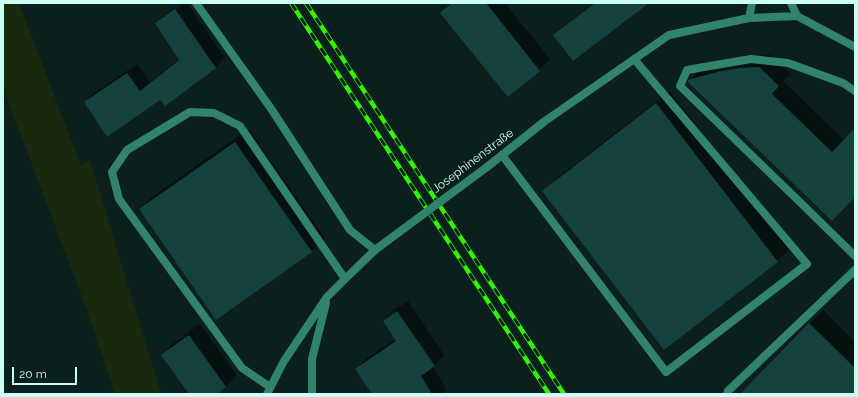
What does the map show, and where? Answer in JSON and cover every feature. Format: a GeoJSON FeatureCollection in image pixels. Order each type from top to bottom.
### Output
{"type":"FeatureCollection","features":[{"type":"Feature","properties":{"kind":"street"},"geometry":{"type":"LineString","coordinates":[[196,3],[272,110],[350,230],[375,250]]}},
{"type":"Feature","properties":{"kind":"street"},"geometry":{"type":"LineString","coordinates":[[749,18],[752,3]]}},
{"type":"Feature","properties":{"kind":"street"},"geometry":{"type":"LineString","coordinates":[[791,3],[797,16],[855,47]]}},
{"type":"Feature","properties":{"kind":"street","name":"Josephinenstraße"},"geometry":{"type":"LineString","coordinates":[[268,391],[284,361],[327,297],[345,279],[375,250],[487,167],[545,121],[669,35],[749,18],[797,16]]}},
{"type":"Feature","properties":{"kind":"street"},"geometry":{"type":"LineString","coordinates":[[502,155],[666,372],[807,264],[634,59]]}},
{"type":"Feature","properties":{"kind":"street"},"geometry":{"type":"LineString","coordinates":[[855,91],[843,83],[788,63],[751,59],[687,70],[680,86],[806,206],[855,256]]}},
{"type":"Feature","properties":{"kind":"street"},"geometry":{"type":"LineString","coordinates":[[268,391],[242,368],[119,199],[112,172],[127,150],[190,112],[214,113],[240,126],[345,279]]}},
{"type":"Feature","properties":{"kind":"street"},"geometry":{"type":"LineString","coordinates":[[728,394],[728,390],[855,270]]}},
{"type":"Feature","properties":{"kind":"street"},"geometry":{"type":"LineString","coordinates":[[312,394],[312,359],[327,297]]}},
{"type":"Feature","properties":{"kind":"green space"},"geometry":{"type":"Polygon","coordinates":[[[3,3],[19,3],[81,166],[90,160],[161,394],[115,394],[87,310],[3,88],[3,3]]]}},
{"type":"Feature","properties":{"kind":"building"},"geometry":{"type":"Polygon","coordinates":[[[452,3],[486,3],[540,71],[508,97],[440,13],[452,3]]]}},
{"type":"Feature","properties":{"kind":"building"},"geometry":{"type":"Polygon","coordinates":[[[595,3],[649,3],[573,61],[553,35],[595,3]]]}},
{"type":"Feature","properties":{"kind":"building"},"geometry":{"type":"Polygon","coordinates":[[[175,9],[216,68],[165,106],[160,100],[107,137],[84,102],[127,73],[140,91],[179,60],[155,23],[175,9]]]}},
{"type":"Feature","properties":{"kind":"building"},"geometry":{"type":"Polygon","coordinates":[[[759,67],[779,86],[772,94],[832,152],[855,128],[855,197],[832,221],[688,82],[688,80],[717,72],[739,68],[759,67]]]}},
{"type":"Feature","properties":{"kind":"building"},"geometry":{"type":"Polygon","coordinates":[[[656,103],[778,262],[664,350],[542,191],[656,103]]]}},
{"type":"Feature","properties":{"kind":"building"},"geometry":{"type":"Polygon","coordinates":[[[235,142],[312,252],[216,320],[139,209],[235,142]]]}},
{"type":"Feature","properties":{"kind":"building"},"geometry":{"type":"Polygon","coordinates":[[[397,311],[435,366],[421,376],[432,394],[372,394],[355,369],[396,341],[383,321],[397,311]]]}},
{"type":"Feature","properties":{"kind":"building"},"geometry":{"type":"Polygon","coordinates":[[[809,323],[855,368],[855,394],[740,394],[809,323]]]}},
{"type":"Feature","properties":{"kind":"building"},"geometry":{"type":"Polygon","coordinates":[[[189,335],[226,387],[217,394],[189,394],[161,355],[189,335]]]}},
{"type":"Feature","properties":{"kind":"railway"},"geometry":{"type":"LineString","coordinates":[[291,3],[549,394]]}},
{"type":"Feature","properties":{"kind":"railway"},"geometry":{"type":"LineString","coordinates":[[306,3],[564,394]]}}]}
